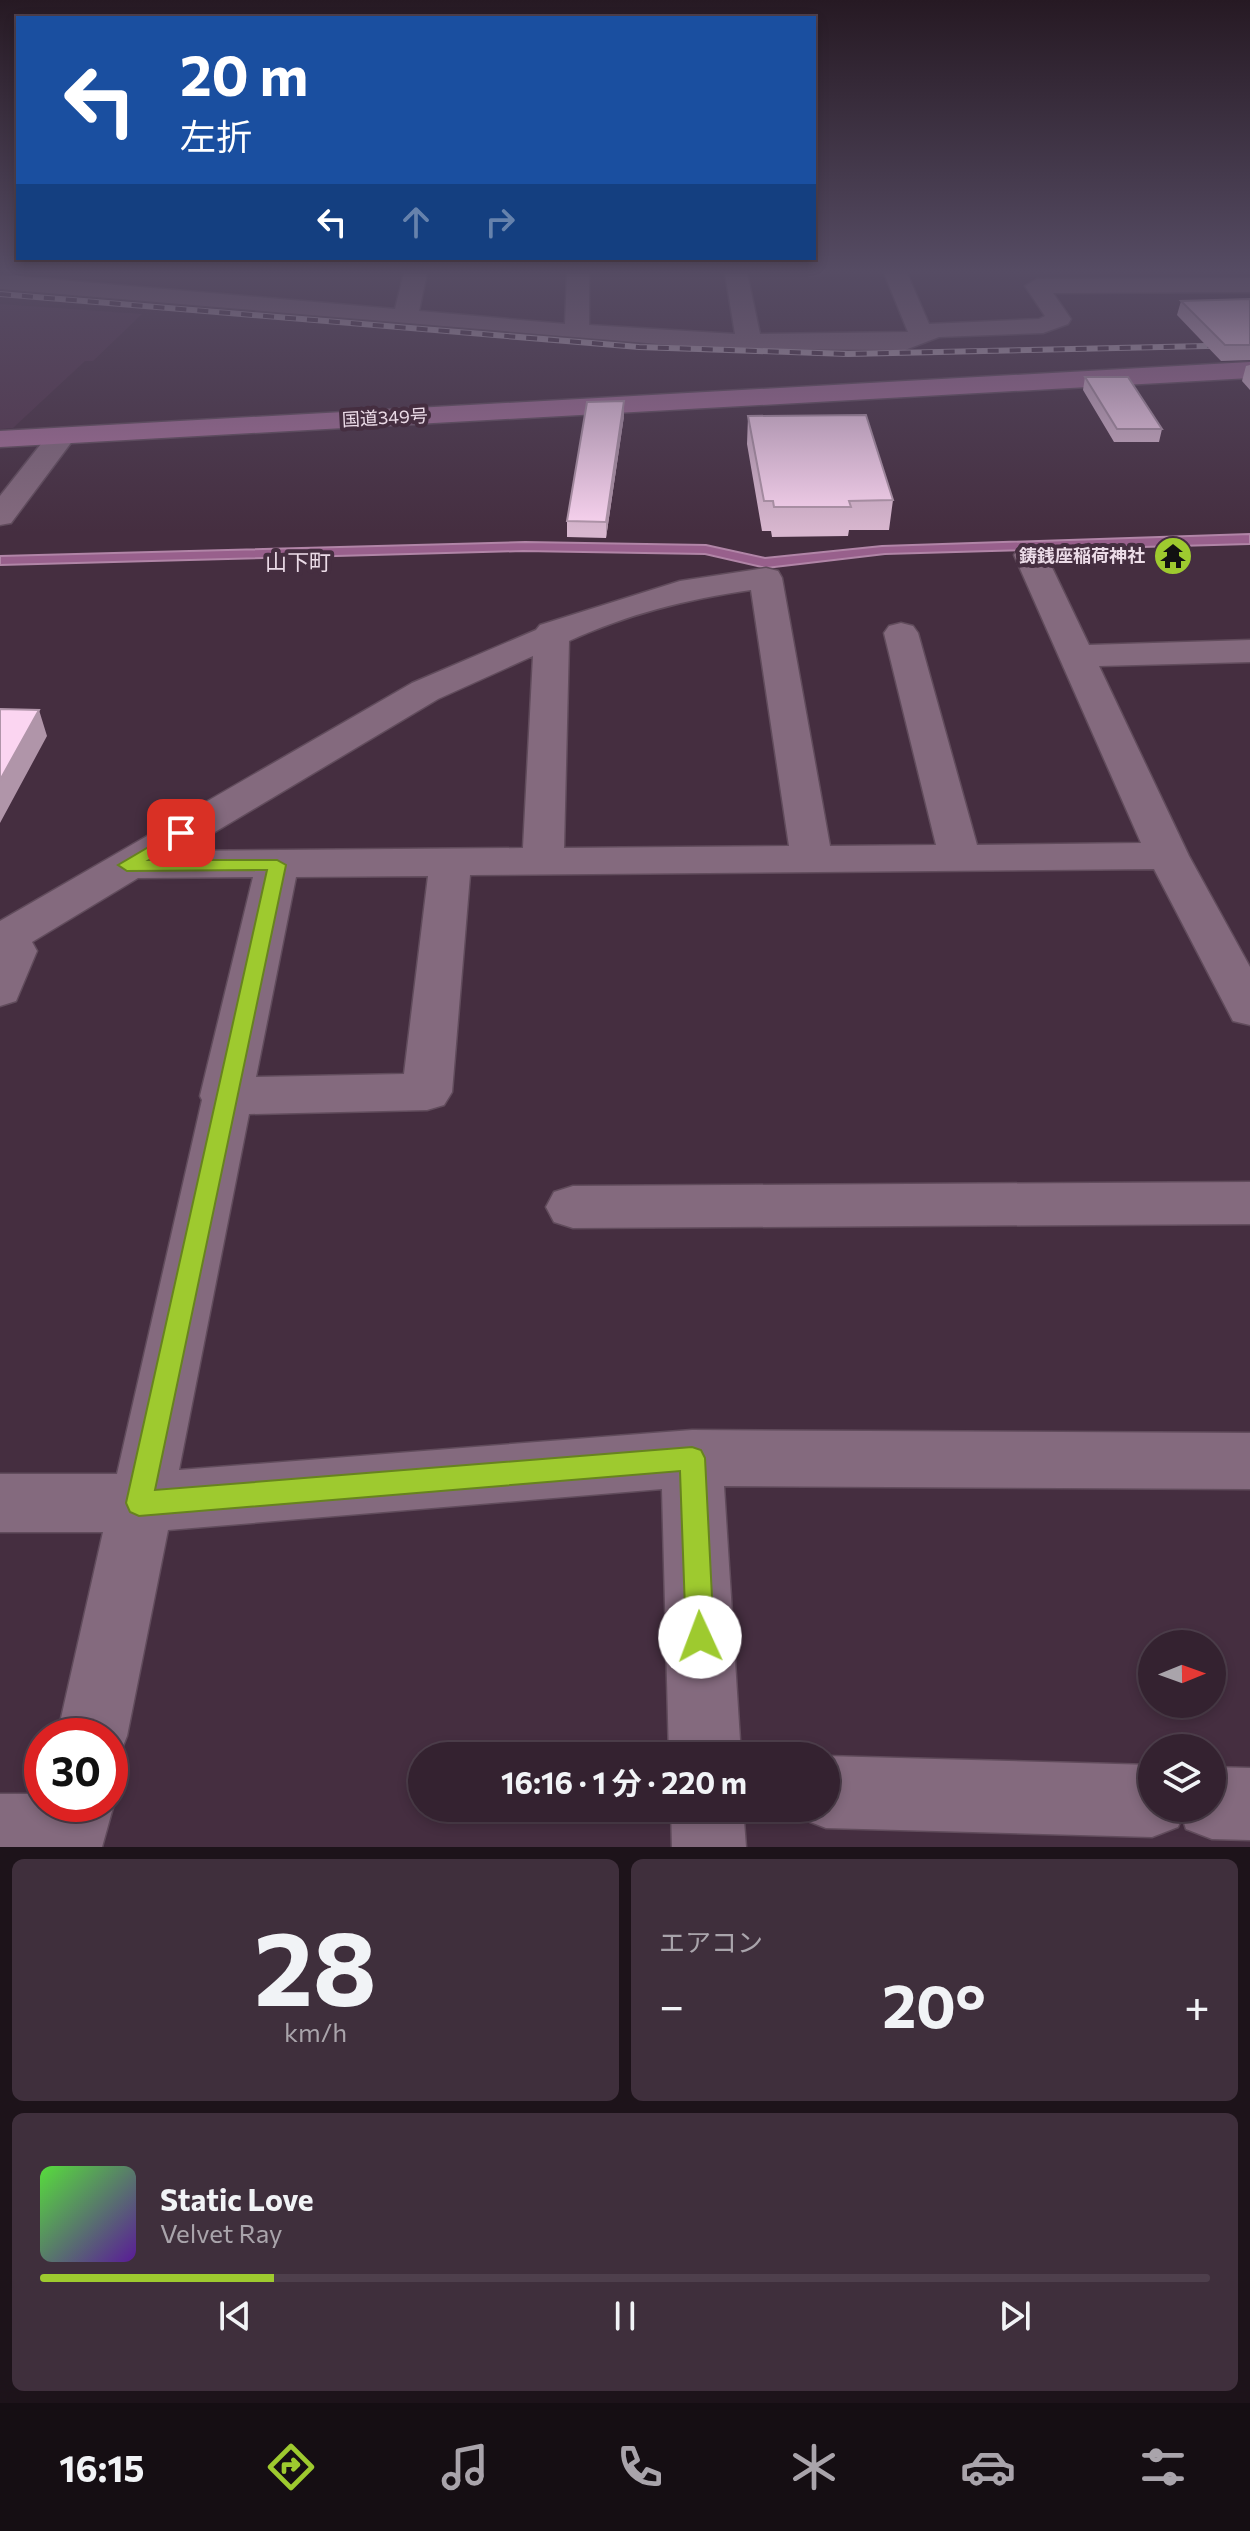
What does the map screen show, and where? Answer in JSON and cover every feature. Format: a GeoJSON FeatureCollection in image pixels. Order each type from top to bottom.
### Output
{"type":"FeatureCollection","features":[{"type":"Feature","properties":{"kind":"highway","name":"国道349号"},"geometry":{"type":"LineString","coordinates":[[0,439],[1250,370]]}},
{"type":"Feature","properties":{"kind":"street"},"geometry":{"type":"LineString","coordinates":[[0,516],[62,436]]}},
{"type":"Feature","properties":{"kind":"street"},"geometry":{"type":"LineString","coordinates":[[1030,555],[1168,856],[1250,1009]]}},
{"type":"Feature","properties":{"kind":"street"},"geometry":{"type":"LineString","coordinates":[[0,943],[425,691],[552,632],[601,614],[692,588],[766,578],[812,860]]}},
{"type":"Feature","properties":{"kind":"street"},"geometry":{"type":"LineString","coordinates":[[543,862],[552,632]]}},
{"type":"Feature","properties":{"kind":"street"},"geometry":{"type":"LineString","coordinates":[[901,633],[960,858]]}},
{"type":"Feature","properties":{"kind":"street"},"geometry":{"type":"LineString","coordinates":[[1076,656],[1250,651]]}},
{"type":"Feature","properties":{"kind":"street"},"geometry":{"type":"LineString","coordinates":[[127,865],[1168,856]]}},
{"type":"Feature","properties":{"kind":"street"},"geometry":{"type":"LineString","coordinates":[[225,1096],[427,1092],[450,863]]}},
{"type":"Feature","properties":{"kind":"street"},"geometry":{"type":"LineString","coordinates":[[96,1718],[225,1096],[277,865]]}},
{"type":"Feature","properties":{"kind":"street"},"geometry":{"type":"LineString","coordinates":[[0,943],[15,951],[0,990]]}},
{"type":"Feature","properties":{"kind":"street"},"geometry":{"type":"LineString","coordinates":[[573,1207],[1250,1203]]}},
{"type":"Feature","properties":{"kind":"street"},"geometry":{"type":"LineString","coordinates":[[692,1458],[704,1742]]}},
{"type":"Feature","properties":{"kind":"street"},"geometry":{"type":"LineString","coordinates":[[0,1503],[139,1503],[692,1458],[1250,1461]]}},
{"type":"Feature","properties":{"kind":"street"},"geometry":{"type":"LineString","coordinates":[[840,1792],[1138,1801]]}},
{"type":"Feature","properties":{"kind":"street"},"geometry":{"type":"LineString","coordinates":[[1226,1803],[1250,1804]]}},
{"type":"Feature","properties":{"kind":"street"},"geometry":{"type":"LineString","coordinates":[[0,1831],[72,1830],[74,1822]]}},
{"type":"Feature","properties":{"kind":"street"},"geometry":{"type":"LineString","coordinates":[[708,1822],[709,1847]]}},
{"type":"Feature","properties":{"kind":"shaded area"},"geometry":{"type":"Polygon","coordinates":[[[0,359],[95,359],[85,361],[13,428],[0,429],[0,359]]]}},
{"type":"Feature","properties":{"kind":"shaded area"},"geometry":{"type":"Polygon","coordinates":[[[1250,534],[1250,544],[885,554],[766,568],[705,554],[523,551],[0,565],[0,556],[525,542],[706,545],[765,558],[882,546],[1250,534]]]}},
{"type":"Feature","properties":{"kind":"building"},"geometry":{"type":"Polygon","coordinates":[[[1085,377],[1128,377],[1162,429],[1117,429],[1085,377]]]}},
{"type":"Feature","properties":{"kind":"building"},"geometry":{"type":"Polygon","coordinates":[[[624,401],[606,522],[567,521],[587,402],[624,401]]]}},
{"type":"Feature","properties":{"kind":"building"},"geometry":{"type":"Polygon","coordinates":[[[866,415],[893,500],[849,501],[851,507],[774,507],[773,501],[764,501],[748,416],[866,415]]]}},
{"type":"Feature","properties":{"kind":"building"},"geometry":{"type":"Polygon","coordinates":[[[0,709],[39,710],[0,780],[0,709]]]}},
{"type":"Feature","properties":{"kind":"place","name":"鋳銭座稲荷神社"},"geometry":{"type":"Point","coordinates":[1173,556]}},
{"type":"Feature","properties":{"kind":"district","name":"山下町"},"geometry":{"type":"Point","coordinates":[298,562]}},
{"type":"Feature","properties":{"kind":"route"},"geometry":{"type":"LineString","coordinates":[[181,833],[127,865],[277,865],[139,1503],[692,1458],[700,1637]]}}]}
